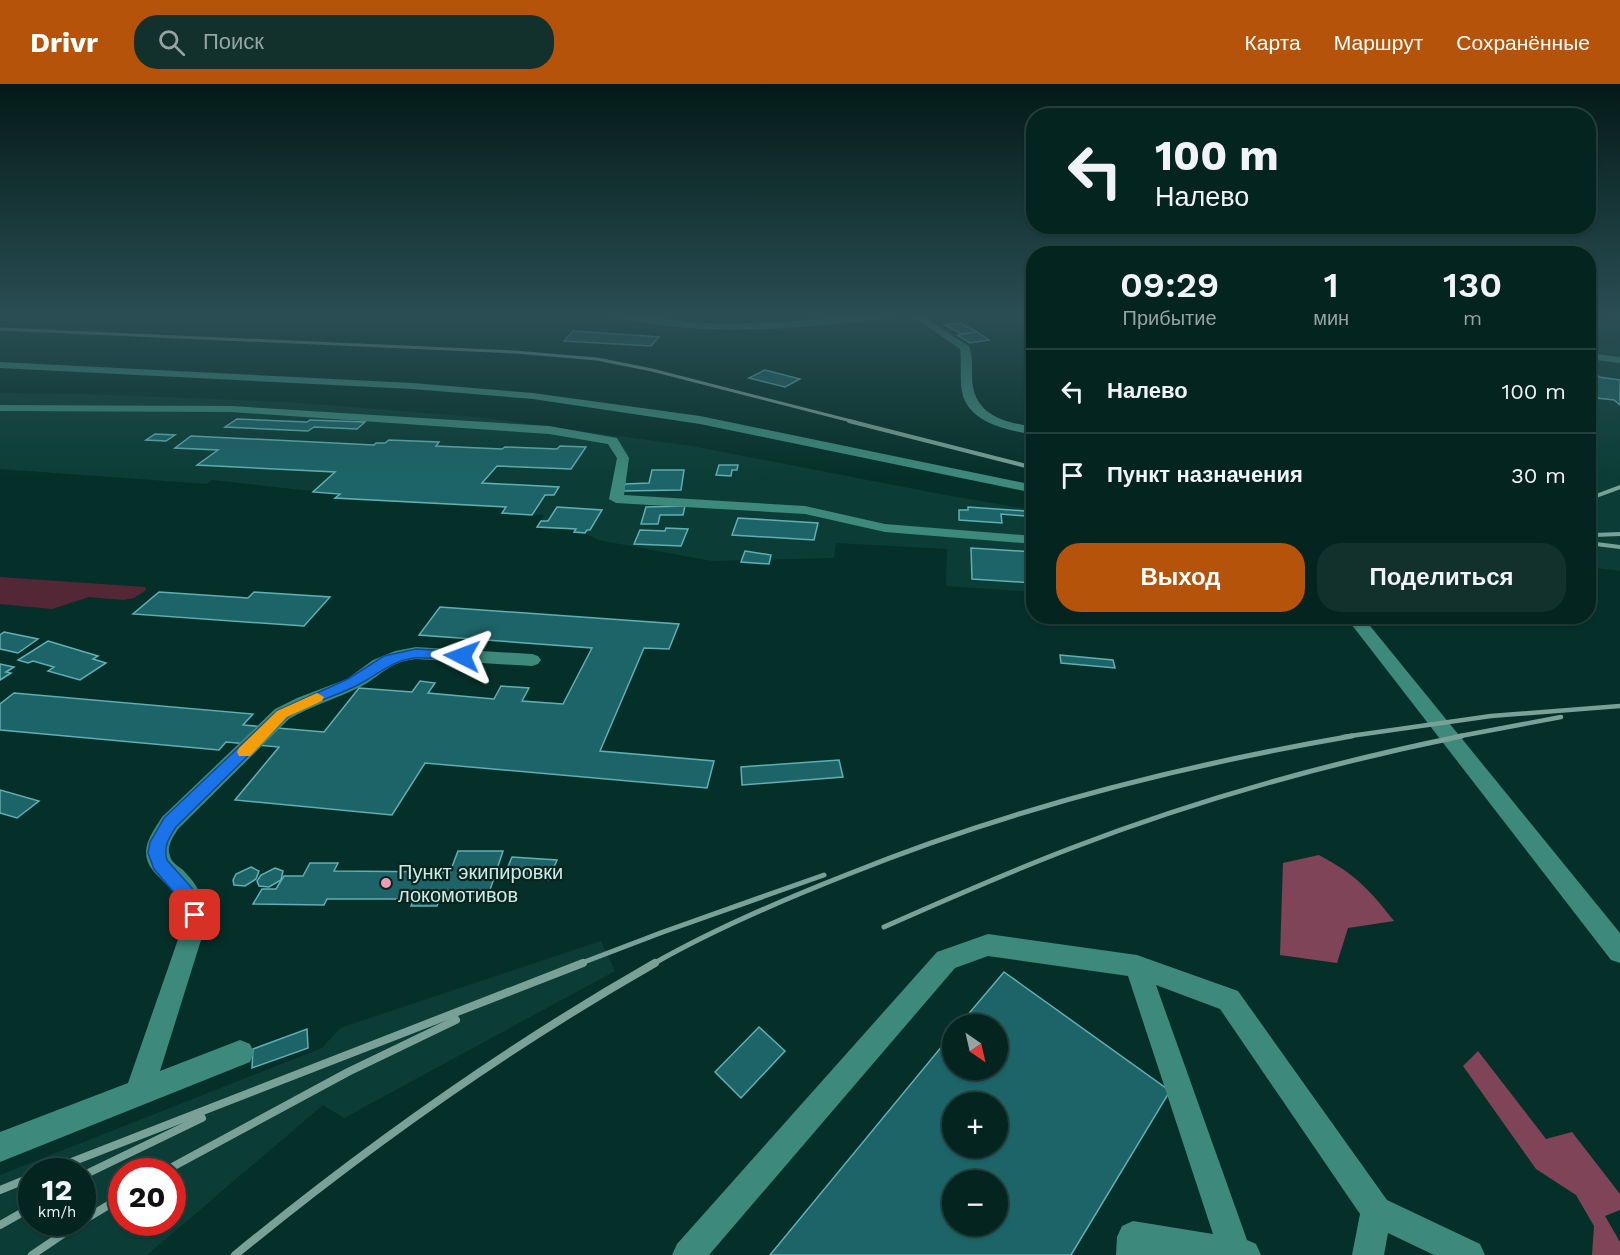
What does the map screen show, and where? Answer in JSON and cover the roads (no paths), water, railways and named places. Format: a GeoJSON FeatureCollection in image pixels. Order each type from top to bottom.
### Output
{"type":"FeatureCollection","features":[{"type":"Feature","properties":{"kind":"street"},"geometry":{"type":"LineString","coordinates":[[72,369],[412,386],[533,396],[700,420],[1026,487]]}},
{"type":"Feature","properties":{"kind":"street"},"geometry":{"type":"LineString","coordinates":[[968,369],[969,397],[979,411],[1004,423],[1026,429]]}},
{"type":"Feature","properties":{"kind":"street"},"geometry":{"type":"LineString","coordinates":[[0,408],[232,409],[549,430],[612,441],[623,458],[616,499],[805,510],[885,528],[1026,539]]}},
{"type":"Feature","properties":{"kind":"street"},"geometry":{"type":"LineString","coordinates":[[1359,624],[1620,952]]}},
{"type":"Feature","properties":{"kind":"street"},"geometry":{"type":"LineString","coordinates":[[139,1091],[194,928],[193,901],[160,864],[156,853],[158,842],[170,823],[282,714],[303,702],[353,682],[389,659],[416,653],[532,660]]}},
{"type":"Feature","properties":{"kind":"street"},"geometry":{"type":"LineString","coordinates":[[688,1255],[946,960],[988,945],[1137,966],[1229,1000],[1376,1211],[1469,1255]]}},
{"type":"Feature","properties":{"kind":"street"},"geometry":{"type":"LineString","coordinates":[[1132,1255],[1133,1236],[1240,1254],[1137,966]]}},
{"type":"Feature","properties":{"kind":"street"},"geometry":{"type":"LineString","coordinates":[[0,1147],[240,1053]]}},
{"type":"Feature","properties":{"kind":"street"},"geometry":{"type":"LineString","coordinates":[[1368,1255],[1376,1211]]}},
{"type":"Feature","properties":{"kind":"railway"},"geometry":{"type":"LineString","coordinates":[[645,369],[855,422]]}},
{"type":"Feature","properties":{"kind":"railway"},"geometry":{"type":"LineString","coordinates":[[849,421],[1026,466]]}},
{"type":"Feature","properties":{"kind":"railway"},"geometry":{"type":"LineString","coordinates":[[1596,496],[1620,487]]}},
{"type":"Feature","properties":{"kind":"railway"},"geometry":{"type":"LineString","coordinates":[[1596,535],[1620,534]]}},
{"type":"Feature","properties":{"kind":"railway"},"geometry":{"type":"LineString","coordinates":[[1596,544],[1620,547]]}},
{"type":"Feature","properties":{"kind":"railway"},"geometry":{"type":"LineString","coordinates":[[1343,737],[1491,716],[1620,706]]}},
{"type":"Feature","properties":{"kind":"railway"},"geometry":{"type":"LineString","coordinates":[[1455,737],[1561,717]]}},
{"type":"Feature","properties":{"kind":"railway"},"geometry":{"type":"LineString","coordinates":[[653,964],[723,927],[772,905],[907,851],[969,830],[1032,810],[1158,776],[1352,736]]}},
{"type":"Feature","properties":{"kind":"railway"},"geometry":{"type":"LineString","coordinates":[[884,927],[1045,858],[1165,814],[1263,784],[1362,758],[1462,736]]}},
{"type":"Feature","properties":{"kind":"railway"},"geometry":{"type":"LineString","coordinates":[[579,964],[824,875]]}},
{"type":"Feature","properties":{"kind":"railway"},"geometry":{"type":"LineString","coordinates":[[82,1158],[583,963]]}},
{"type":"Feature","properties":{"kind":"railway"},"geometry":{"type":"LineString","coordinates":[[235,1255],[336,1175],[439,1100],[545,1029],[655,963]]}},
{"type":"Feature","properties":{"kind":"railway"},"geometry":{"type":"LineString","coordinates":[[186,1160],[348,1072],[456,1020]]}},
{"type":"Feature","properties":{"kind":"railway"},"geometry":{"type":"LineString","coordinates":[[96,1169],[202,1118]]}},
{"type":"Feature","properties":{"kind":"railway"},"geometry":{"type":"LineString","coordinates":[[0,1190],[18,1183]]}},
{"type":"Feature","properties":{"kind":"railway"},"geometry":{"type":"LineString","coordinates":[[96,1213],[108,1205]]}},
{"type":"Feature","properties":{"kind":"railway"},"geometry":{"type":"LineString","coordinates":[[0,1225],[18,1215]]}},
{"type":"Feature","properties":{"kind":"railway"},"geometry":{"type":"LineString","coordinates":[[32,1255],[60,1236]]}},
{"type":"Feature","properties":{"kind":"place","name":"Пункт экипировки локомотивов"},"geometry":{"type":"Point","coordinates":[386,883]}}]}
